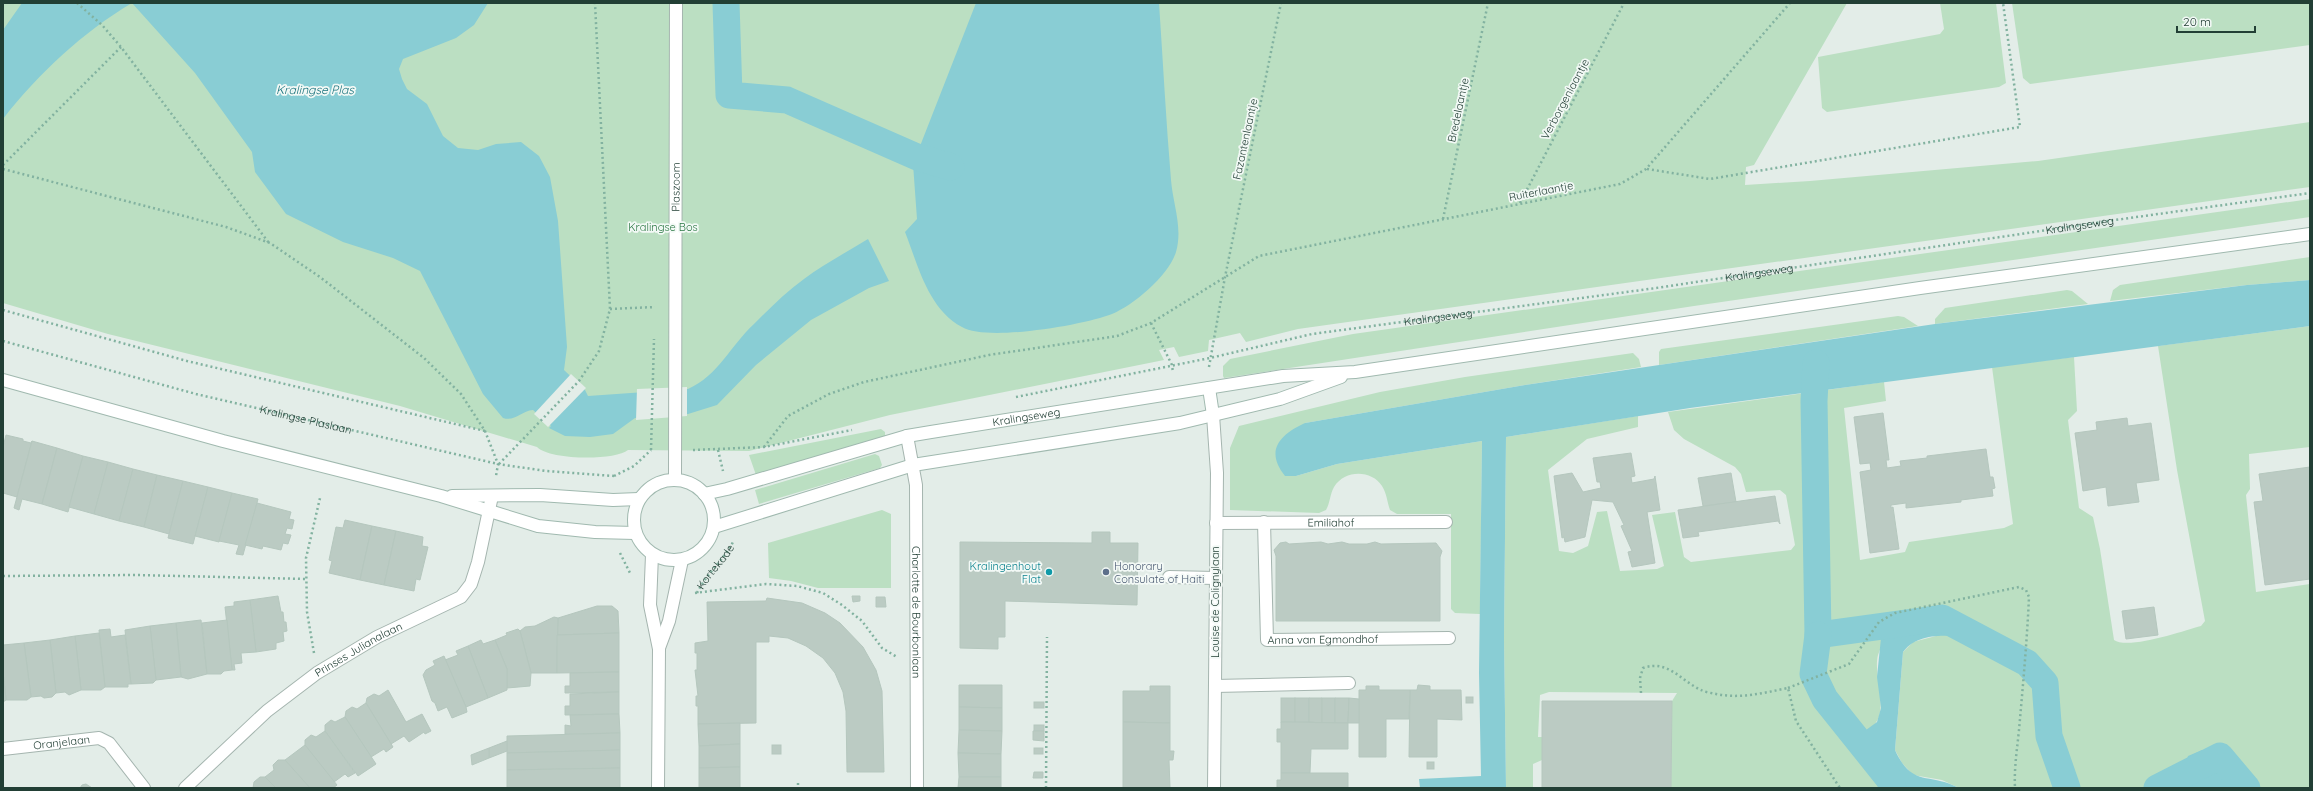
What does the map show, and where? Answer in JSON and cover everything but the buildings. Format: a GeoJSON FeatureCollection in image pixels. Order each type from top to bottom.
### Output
{"type":"FeatureCollection","features":[{"type":"Feature","properties":{"kind":"main road","name":"Plaszoom"},"geometry":{"type":"LineString","coordinates":[[675,480],[676,3]]}},
{"type":"Feature","properties":{"kind":"main road","name":"Kralingseweg"},"geometry":{"type":"LineString","coordinates":[[704,494],[727,490],[907,436],[1283,376],[1355,372],[1904,291],[2310,234]]}},
{"type":"Feature","properties":{"kind":"main road","name":"Kralingseweg"},"geometry":{"type":"LineString","coordinates":[[714,527],[913,465],[1180,423],[1280,399],[1355,372]]}},
{"type":"Feature","properties":{"kind":"main road"},"geometry":{"type":"LineString","coordinates":[[3,380],[223,441],[441,496],[538,526],[614,534],[635,533]]}},
{"type":"Feature","properties":{"kind":"main road","name":"Louise de Colignylaan"},"geometry":{"type":"LineString","coordinates":[[1209,388],[1213,415],[1217,473],[1214,788]]}},
{"type":"Feature","properties":{"kind":"main road","name":"Charlotte de Bourbonlaan"},"geometry":{"type":"LineString","coordinates":[[907,436],[916,485],[917,787]]}},
{"type":"Feature","properties":{"kind":"main road"},"geometry":{"type":"LineString","coordinates":[[675,480],[696,486],[704,494],[711,504],[714,527],[710,538],[703,549],[693,556],[682,560],[671,561],[652,555],[644,549],[635,533],[633,522],[634,510],[639,499],[646,491],[655,485],[675,480]]}},
{"type":"Feature","properties":{"kind":"main road"},"geometry":{"type":"LineString","coordinates":[[441,496],[540,495],[613,500],[639,499]]}},
{"type":"Feature","properties":{"kind":"main road","name":"Prinses Julianalaan"},"geometry":{"type":"LineString","coordinates":[[185,788],[267,711],[317,673],[377,637],[461,597],[471,584],[490,512],[492,496]]}},
{"type":"Feature","properties":{"kind":"main road","name":"Anna van Egmondhof"},"geometry":{"type":"LineString","coordinates":[[1264,522],[1267,640],[1449,638]]}},
{"type":"Feature","properties":{"kind":"main road","name":"Emiliahof"},"geometry":{"type":"LineString","coordinates":[[1216,523],[1446,522]]}},
{"type":"Feature","properties":{"kind":"main road"},"geometry":{"type":"LineString","coordinates":[[652,555],[652,587],[650,605],[658,649],[658,788]]}},
{"type":"Feature","properties":{"kind":"main road"},"geometry":{"type":"LineString","coordinates":[[658,649],[669,621],[682,560]]}},
{"type":"Feature","properties":{"kind":"main road"},"geometry":{"type":"LineString","coordinates":[[1169,577],[1216,578]]}},
{"type":"Feature","properties":{"kind":"main road"},"geometry":{"type":"LineString","coordinates":[[1215,686],[1349,683]]}},
{"type":"Feature","properties":{"kind":"main road","name":"Oranjelaan"},"geometry":{"type":"LineString","coordinates":[[3,749],[99,738],[110,743],[144,788]]}},
{"type":"Feature","properties":{"kind":"path"},"geometry":{"type":"LineString","coordinates":[[77,3],[102,25],[121,47],[270,243]]}},
{"type":"Feature","properties":{"kind":"path"},"geometry":{"type":"LineString","coordinates":[[3,169],[226,227],[270,243],[320,277],[424,358],[461,394],[485,431],[498,464],[579,381],[599,351],[610,309],[595,3]]}},
{"type":"Feature","properties":{"kind":"path","name":"Fazantenlaantje"},"geometry":{"type":"LineString","coordinates":[[1210,358],[1281,3]]}},
{"type":"Feature","properties":{"kind":"path","name":"Bredelaantje"},"geometry":{"type":"LineString","coordinates":[[1443,220],[1488,3]]}},
{"type":"Feature","properties":{"kind":"path","name":"Verborgenlaantje"},"geometry":{"type":"LineString","coordinates":[[1519,203],[1624,3]]}},
{"type":"Feature","properties":{"kind":"path","name":"Ruiterlaantje"},"geometry":{"type":"LineString","coordinates":[[727,490],[718,450],[764,447],[788,416],[829,394],[864,382],[989,355],[1118,336],[1152,323],[1259,256],[1620,184],[1646,169],[1790,3]]}},
{"type":"Feature","properties":{"kind":"path"},"geometry":{"type":"LineString","coordinates":[[1646,169],[1710,179],[2020,127],[2003,3]]}},
{"type":"Feature","properties":{"kind":"path"},"geometry":{"type":"LineString","coordinates":[[3,165],[121,47]]}},
{"type":"Feature","properties":{"kind":"path","name":"Kralingseweg"},"geometry":{"type":"LineString","coordinates":[[1210,358],[1312,334],[1649,289],[2107,221],[2310,193]]}},
{"type":"Feature","properties":{"kind":"path"},"geometry":{"type":"LineString","coordinates":[[610,309],[655,307]]}},
{"type":"Feature","properties":{"kind":"path"},"geometry":{"type":"LineString","coordinates":[[3,310],[187,361],[485,431]]}},
{"type":"Feature","properties":{"kind":"path","name":"Kralingse Plaslaan"},"geometry":{"type":"LineString","coordinates":[[3,341],[196,394],[498,464],[546,471],[614,476]]}},
{"type":"Feature","properties":{"kind":"path"},"geometry":{"type":"LineString","coordinates":[[613,500],[614,476],[634,466],[651,450],[652,374]]}},
{"type":"Feature","properties":{"kind":"path"},"geometry":{"type":"LineString","coordinates":[[317,673],[307,612],[306,558],[320,498]]}},
{"type":"Feature","properties":{"kind":"path","name":"Kortekade"},"geometry":{"type":"LineString","coordinates":[[693,600],[703,581],[728,553],[736,533],[735,521]]}},
{"type":"Feature","properties":{"kind":"path"},"geometry":{"type":"LineString","coordinates":[[614,534],[615,544],[629,568],[633,586],[652,587]]}},
{"type":"Feature","properties":{"kind":"path"},"geometry":{"type":"LineString","coordinates":[[3,576],[136,575],[306,579]]}},
{"type":"Feature","properties":{"kind":"path"},"geometry":{"type":"LineString","coordinates":[[676,592],[696,594],[766,584],[797,586],[823,593],[842,604],[862,621],[882,648],[916,668]]}},
{"type":"Feature","properties":{"kind":"path"},"geometry":{"type":"LineString","coordinates":[[1641,693],[1641,673],[1643,668],[1648,666],[1670,669],[1701,690],[1716,694],[1747,697],[1788,688],[1849,664],[1879,622],[1895,613],[2019,587],[2026,590],[2029,597],[2014,769],[2015,788]]}},
{"type":"Feature","properties":{"kind":"path"},"geometry":{"type":"LineString","coordinates":[[1046,788],[1047,637]]}},
{"type":"Feature","properties":{"kind":"path"},"geometry":{"type":"LineString","coordinates":[[1788,688],[1796,721],[1840,788]]}},
{"type":"Feature","properties":{"kind":"path"},"geometry":{"type":"LineString","coordinates":[[798,783],[798,788]]}},
{"type":"Feature","properties":{"kind":"green space","name":"Kralingse Bos"},"geometry":{"type":"Polygon","coordinates":[[[3,3],[1847,3],[1754,165],[1746,167],[1745,185],[1810,181],[2038,161],[2310,122],[2310,187],[1298,329],[1246,342],[1240,333],[1209,340],[1208,351],[1179,357],[1174,347],[1159,350],[1164,360],[890,415],[749,451],[628,450],[621,454],[610,456],[582,458],[568,457],[544,451],[537,447],[400,406],[108,334],[3,303],[3,3]]]}},
{"type":"Feature","properties":{"kind":"green space"},"geometry":{"type":"Polygon","coordinates":[[[1940,3],[1996,3],[2006,83],[1999,87],[1827,112],[1822,108],[1818,57],[1940,34],[1944,29],[1940,3]]]}},
{"type":"Feature","properties":{"kind":"green space"},"geometry":{"type":"Polygon","coordinates":[[[2012,3],[2310,3],[2310,45],[2030,84],[2023,78],[2012,3]]]}},
{"type":"Feature","properties":{"kind":"green space"},"geometry":{"type":"Polygon","coordinates":[[[2310,199],[2310,217],[1694,306],[1224,378],[1223,376],[1223,366],[1230,359],[1353,334],[2310,199]]]}},
{"type":"Feature","properties":{"kind":"green space"},"geometry":{"type":"Polygon","coordinates":[[[2310,257],[2310,280],[2247,285],[2110,301],[2113,290],[2120,285],[2310,257]]]}},
{"type":"Feature","properties":{"kind":"green space"},"geometry":{"type":"Polygon","coordinates":[[[2067,290],[2072,291],[2088,304],[1935,324],[1935,319],[1945,308],[2067,290]]]}},
{"type":"Feature","properties":{"kind":"green space"},"geometry":{"type":"Polygon","coordinates":[[[1898,316],[1904,317],[1918,326],[1659,365],[1659,352],[1661,349],[1898,316]]]}},
{"type":"Feature","properties":{"kind":"green space"},"geometry":{"type":"Polygon","coordinates":[[[2310,326],[2310,447],[2249,454],[2250,489],[2246,495],[2256,592],[2310,584],[2310,788],[2262,788],[2202,750],[2181,780],[2182,788],[1959,788],[1942,780],[1913,775],[1902,763],[1895,750],[1903,652],[1913,642],[1936,636],[1969,621],[1896,619],[1878,655],[1877,664],[1881,708],[1879,717],[1874,725],[1866,730],[1856,727],[1878,776],[1888,788],[1671,788],[1672,701],[1677,693],[1549,692],[1540,695],[1538,737],[1542,737],[1542,760],[1533,764],[1533,788],[1506,788],[1504,638],[1506,437],[1638,416],[1638,427],[1587,439],[1548,470],[1559,551],[1573,553],[1588,546],[1597,512],[1607,511],[1620,571],[1657,569],[1664,566],[1652,515],[1675,512],[1684,557],[1691,562],[1791,550],[1795,545],[1786,495],[1780,490],[1746,492],[1741,474],[1735,467],[1684,439],[1674,430],[1668,412],[1884,382],[1886,401],[1844,408],[1860,560],[1905,552],[1909,542],[2004,528],[2013,524],[1992,367],[2074,357],[2077,411],[2068,420],[2079,508],[2093,517],[2100,549],[2114,640],[2131,643],[2156,639],[2201,626],[2205,621],[2177,470],[2158,346],[2310,326]]]}},
{"type":"Feature","properties":{"kind":"green space"},"geometry":{"type":"Polygon","coordinates":[[[1633,353],[1639,359],[1641,367],[1525,385],[1305,423],[1296,476],[1337,464],[1482,441],[1480,614],[1455,613],[1451,609],[1451,514],[1397,514],[1390,510],[1384,489],[1378,481],[1372,477],[1358,474],[1345,477],[1339,481],[1334,487],[1326,510],[1319,513],[1230,510],[1230,448],[1239,426],[1380,392],[1465,377],[1633,353]]]}},
{"type":"Feature","properties":{"kind":"green space"},"geometry":{"type":"Polygon","coordinates":[[[881,429],[885,432],[885,437],[756,475],[749,455],[881,429]]]}},
{"type":"Feature","properties":{"kind":"green space"},"geometry":{"type":"Polygon","coordinates":[[[875,454],[879,456],[882,465],[880,468],[759,504],[755,490],[875,454]]]}},
{"type":"Feature","properties":{"kind":"green space"},"geometry":{"type":"Polygon","coordinates":[[[882,510],[891,514],[891,588],[818,588],[791,581],[769,578],[768,543],[882,510]]]}},
{"type":"Feature","properties":{"kind":"water"},"geometry":{"type":"Polygon","coordinates":[[[22,3],[132,3],[96,27],[62,55],[31,86],[3,119],[3,30],[22,3]]]}},
{"type":"Feature","properties":{"kind":"water","name":"Kralingse Plas"},"geometry":{"type":"Polygon","coordinates":[[[132,3],[488,3],[474,25],[456,38],[403,59],[399,69],[407,89],[427,104],[443,136],[458,148],[478,150],[496,144],[521,142],[539,156],[550,177],[558,221],[567,347],[564,370],[585,390],[588,396],[688,389],[699,383],[716,368],[746,332],[791,289],[819,268],[868,239],[889,281],[869,288],[811,320],[756,365],[717,405],[688,414],[635,418],[613,434],[590,437],[565,436],[549,428],[551,426],[533,410],[511,419],[503,418],[483,394],[420,271],[393,258],[343,242],[286,214],[255,172],[252,152],[195,73],[132,3]]]}},
{"type":"Feature","properties":{"kind":"water"},"geometry":{"type":"Polygon","coordinates":[[[976,3],[1159,3],[1169,158],[1178,225],[1178,243],[1172,261],[1166,270],[1150,288],[1121,310],[1099,318],[1059,327],[992,333],[974,331],[962,327],[950,319],[932,298],[920,272],[905,232],[917,219],[913,164],[976,3]]]}},
{"type":"Feature","properties":{"kind":"water"},"geometry":{"type":"Polygon","coordinates":[[[2310,280],[2310,326],[1690,408],[1506,437],[1504,638],[1506,788],[1420,788],[1419,779],[1481,776],[1479,673],[1482,441],[1337,464],[1296,476],[1285,476],[1279,467],[1276,458],[1278,444],[1289,432],[1305,423],[1525,385],[1935,324],[2247,285],[2310,280]]]}},
{"type":"Feature","properties":{"kind":"water"},"geometry":{"type":"Polygon","coordinates":[[[1896,619],[1958,619],[1980,624],[1987,628],[1985,633],[1981,635],[1929,637],[1919,640],[1903,652],[1895,750],[1901,762],[1915,775],[1948,783],[1959,788],[1888,788],[1840,733],[1839,726],[1844,724],[1866,730],[1877,722],[1881,708],[1877,677],[1881,638],[1887,627],[1896,619]]]}},
{"type":"Feature","properties":{"kind":"water"},"geometry":{"type":"Polygon","coordinates":[[[2202,750],[2262,788],[2182,788],[2181,780],[2188,756],[2202,750]]]}},
{"type":"Feature","properties":{"kind":"pier"},"geometry":{"type":"Polygon","coordinates":[[[571,374],[586,388],[548,427],[534,414],[571,374]]]}},
{"type":"Feature","properties":{"kind":"pier"},"geometry":{"type":"Polygon","coordinates":[[[687,387],[687,416],[636,420],[637,389],[687,387]]]}},
{"type":"Feature","properties":{"kind":"waterway"},"geometry":{"type":"LineString","coordinates":[[726,3],[729,95],[787,100],[917,157],[951,167]]}},
{"type":"Feature","properties":{"kind":"waterway"},"geometry":{"type":"LineString","coordinates":[[1816,363],[1814,401],[1818,635],[1942,618],[2027,663],[2045,683],[2049,736],[2067,788]]}},
{"type":"Feature","properties":{"kind":"waterway"},"geometry":{"type":"LineString","coordinates":[[1818,635],[1813,674],[1825,699],[1889,779],[1893,788]]}},
{"type":"Feature","properties":{"kind":"waterway"},"geometry":{"type":"LineString","coordinates":[[2157,788],[2220,756],[2247,788]]}},
{"type":"Feature","properties":{"kind":"place","name":"Kralingenhout Flat"},"geometry":{"type":"Point","coordinates":[1049,572]}},
{"type":"Feature","properties":{"kind":"place","name":"Honorary Consulate of Haiti"},"geometry":{"type":"Point","coordinates":[1106,572]}}]}
